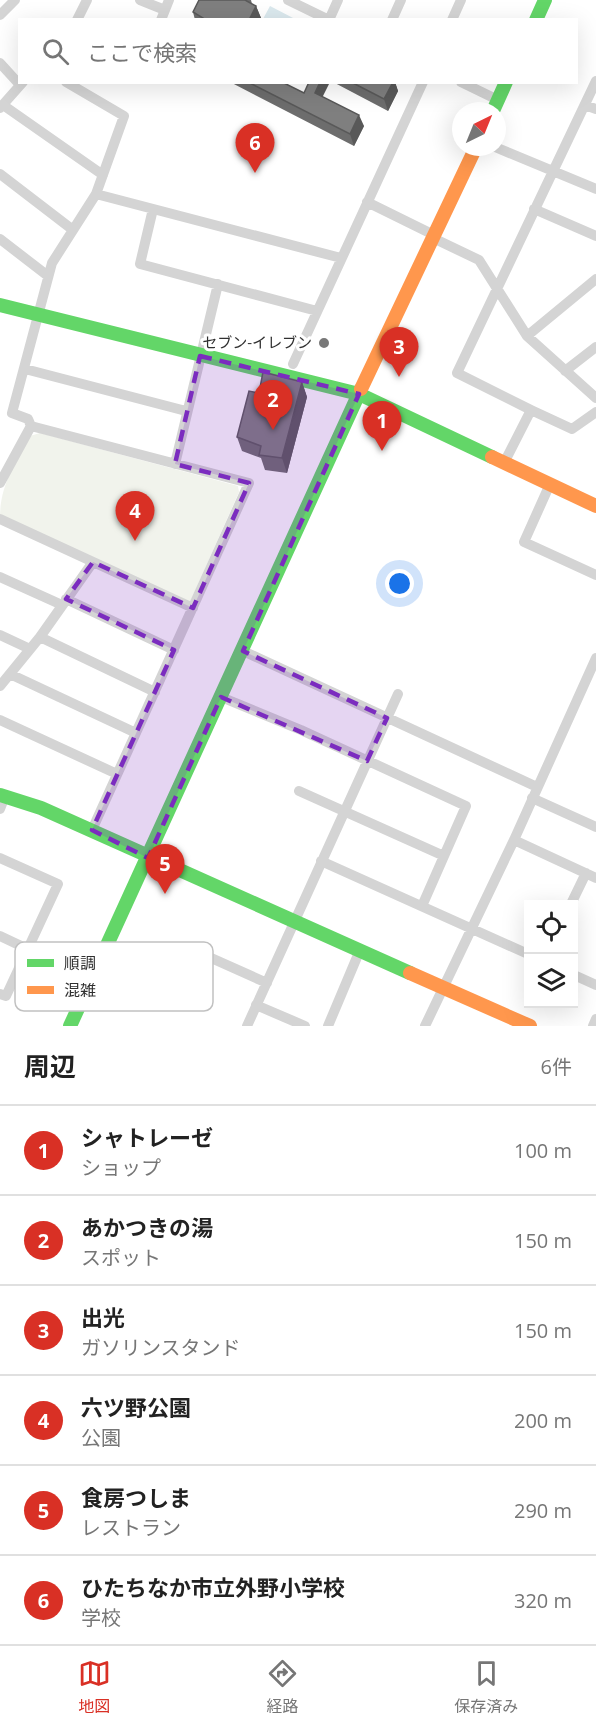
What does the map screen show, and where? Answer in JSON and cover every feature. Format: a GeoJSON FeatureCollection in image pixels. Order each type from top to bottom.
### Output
{"type":"FeatureCollection","features":[{"type":"Feature","properties":{"kind":"street"},"geometry":{"type":"LineString","coordinates":[[1,11],[15,0]]}},
{"type":"Feature","properties":{"kind":"street"},"geometry":{"type":"LineString","coordinates":[[78,18],[87,0]]}},
{"type":"Feature","properties":{"kind":"street"},"geometry":{"type":"LineString","coordinates":[[140,0],[165,10]]}},
{"type":"Feature","properties":{"kind":"street"},"geometry":{"type":"LineString","coordinates":[[288,0],[325,18]]}},
{"type":"Feature","properties":{"kind":"street"},"geometry":{"type":"LineString","coordinates":[[330,18],[338,0]]}},
{"type":"Feature","properties":{"kind":"street"},"geometry":{"type":"LineString","coordinates":[[393,18],[401,0]]}},
{"type":"Feature","properties":{"kind":"street"},"geometry":{"type":"LineString","coordinates":[[453,18],[461,0]]}},
{"type":"Feature","properties":{"kind":"street"},"geometry":{"type":"LineString","coordinates":[[537,18],[545,0]]}},
{"type":"Feature","properties":{"kind":"street"},"geometry":{"type":"LineString","coordinates":[[0,63],[18,80]]}},
{"type":"Feature","properties":{"kind":"street"},"geometry":{"type":"LineString","coordinates":[[596,81],[457,374],[572,429],[596,412]]}},
{"type":"Feature","properties":{"kind":"street"},"geometry":{"type":"LineString","coordinates":[[22,84],[2,107],[103,175]]}},
{"type":"Feature","properties":{"kind":"street"},"geometry":{"type":"LineString","coordinates":[[31,426],[28,419],[12,413],[40,315],[48,276],[52,263],[96,194],[124,116],[69,84]]}},
{"type":"Feature","properties":{"kind":"street"},"geometry":{"type":"LineString","coordinates":[[293,364],[422,84]]}},
{"type":"Feature","properties":{"kind":"street"},"geometry":{"type":"LineString","coordinates":[[464,84],[489,102]]}},
{"type":"Feature","properties":{"kind":"street"},"geometry":{"type":"LineString","coordinates":[[497,102],[505,84]]}},
{"type":"Feature","properties":{"kind":"street"},"geometry":{"type":"LineString","coordinates":[[585,105],[596,109]]}},
{"type":"Feature","properties":{"kind":"street"},"geometry":{"type":"LineString","coordinates":[[506,151],[596,189]]}},
{"type":"Feature","properties":{"kind":"street"},"geometry":{"type":"LineString","coordinates":[[108,942],[359,394],[472,156]]}},
{"type":"Feature","properties":{"kind":"street"},"geometry":{"type":"LineString","coordinates":[[0,174],[73,230]]}},
{"type":"Feature","properties":{"kind":"street"},"geometry":{"type":"LineString","coordinates":[[96,194],[340,258]]}},
{"type":"Feature","properties":{"kind":"street"},"geometry":{"type":"LineString","coordinates":[[367,202],[479,260],[527,336],[596,398]]}},
{"type":"Feature","properties":{"kind":"street"},"geometry":{"type":"LineString","coordinates":[[153,209],[140,264],[317,311]]}},
{"type":"Feature","properties":{"kind":"street"},"geometry":{"type":"LineString","coordinates":[[534,210],[596,236]]}},
{"type":"Feature","properties":{"kind":"street"},"geometry":{"type":"LineString","coordinates":[[0,239],[48,276]]}},
{"type":"Feature","properties":{"kind":"street"},"geometry":{"type":"LineString","coordinates":[[527,336],[596,279]]}},
{"type":"Feature","properties":{"kind":"street"},"geometry":{"type":"LineString","coordinates":[[175,464],[218,284]]}},
{"type":"Feature","properties":{"kind":"street"},"geometry":{"type":"LineString","coordinates":[[0,305],[359,394],[596,506]]}},
{"type":"Feature","properties":{"kind":"street"},"geometry":{"type":"LineString","coordinates":[[565,371],[596,346]]}},
{"type":"Feature","properties":{"kind":"street"},"geometry":{"type":"LineString","coordinates":[[25,369],[186,411]]}},
{"type":"Feature","properties":{"kind":"street"},"geometry":{"type":"LineString","coordinates":[[504,463],[531,410]]}},
{"type":"Feature","properties":{"kind":"street"},"geometry":{"type":"LineString","coordinates":[[31,426],[249,483],[92,830]]}},
{"type":"Feature","properties":{"kind":"street"},"geometry":{"type":"LineString","coordinates":[[0,483],[4,467],[31,426]]}},
{"type":"Feature","properties":{"kind":"street"},"geometry":{"type":"LineString","coordinates":[[550,484],[524,542],[596,575]]}},
{"type":"Feature","properties":{"kind":"street"},"geometry":{"type":"LineString","coordinates":[[0,519],[193,608]]}},
{"type":"Feature","properties":{"kind":"street"},"geometry":{"type":"LineString","coordinates":[[0,686],[40,637],[93,562]]}},
{"type":"Feature","properties":{"kind":"street"},"geometry":{"type":"LineString","coordinates":[[0,577],[174,650]]}},
{"type":"Feature","properties":{"kind":"street"},"geometry":{"type":"LineString","coordinates":[[0,635],[30,649]]}},
{"type":"Feature","properties":{"kind":"street"},"geometry":{"type":"LineString","coordinates":[[40,637],[155,692]]}},
{"type":"Feature","properties":{"kind":"street"},"geometry":{"type":"LineString","coordinates":[[243,651],[537,787]]}},
{"type":"Feature","properties":{"kind":"street"},"geometry":{"type":"LineString","coordinates":[[425,1026],[595,663]]}},
{"type":"Feature","properties":{"kind":"street"},"geometry":{"type":"LineString","coordinates":[[10,674],[136,733]]}},
{"type":"Feature","properties":{"kind":"street"},"geometry":{"type":"LineString","coordinates":[[247,1026],[398,694]]}},
{"type":"Feature","properties":{"kind":"street"},"geometry":{"type":"LineString","coordinates":[[221,697],[466,806],[422,906]]}},
{"type":"Feature","properties":{"kind":"street"},"geometry":{"type":"LineString","coordinates":[[0,720],[117,774]]}},
{"type":"Feature","properties":{"kind":"street"},"geometry":{"type":"LineString","coordinates":[[299,791],[444,856]]}},
{"type":"Feature","properties":{"kind":"street"},"geometry":{"type":"LineString","coordinates":[[532,798],[596,827]]}},
{"type":"Feature","properties":{"kind":"street"},"geometry":{"type":"LineString","coordinates":[[2,800],[41,808],[148,858],[530,1026]]}},
{"type":"Feature","properties":{"kind":"street"},"geometry":{"type":"LineString","coordinates":[[514,840],[591,876],[574,900]]}},
{"type":"Feature","properties":{"kind":"street"},"geometry":{"type":"LineString","coordinates":[[0,858],[58,884],[31,942]]}},
{"type":"Feature","properties":{"kind":"street"},"geometry":{"type":"LineString","coordinates":[[321,861],[524,952]]}},
{"type":"Feature","properties":{"kind":"street"},"geometry":{"type":"LineString","coordinates":[[0,936],[15,943]]}},
{"type":"Feature","properties":{"kind":"street"},"geometry":{"type":"LineString","coordinates":[[328,1026],[360,950]]}},
{"type":"Feature","properties":{"kind":"street"},"geometry":{"type":"LineString","coordinates":[[213,959],[267,983]]}},
{"type":"Feature","properties":{"kind":"street"},"geometry":{"type":"LineString","coordinates":[[0,994],[6,996],[15,977]]}},
{"type":"Feature","properties":{"kind":"street"},"geometry":{"type":"LineString","coordinates":[[578,977],[596,985]]}},
{"type":"Feature","properties":{"kind":"street"},"geometry":{"type":"LineString","coordinates":[[256,1005],[305,1026]]}},
{"type":"Feature","properties":{"kind":"street"},"geometry":{"type":"LineString","coordinates":[[70,1026],[77,1011]]}},
{"type":"Feature","properties":{"kind":"street"},"geometry":{"type":"LineString","coordinates":[[593,1026],[596,1019]]}},
{"type":"Feature","properties":{"kind":"highlighted area"},"geometry":{"type":"Polygon","coordinates":[[[200,356],[359,394],[243,651],[387,718],[367,761],[221,697],[148,858],[92,830],[174,650],[66,599],[93,562],[193,608],[249,483],[175,464],[200,356]]]}},
{"type":"Feature","properties":{"kind":"shaded area"},"geometry":{"type":"Polygon","coordinates":[[[270,6],[293,18],[264,18],[270,6]]]}},
{"type":"Feature","properties":{"kind":"shaded area"},"geometry":{"type":"Polygon","coordinates":[[[40,433],[238,486],[239,492],[189,604],[0,517],[3,495],[14,465],[30,436],[40,433]]]}},
{"type":"Feature","properties":{"kind":"building"},"geometry":{"type":"Polygon","coordinates":[[[199,0],[245,0],[256,6],[250,18],[203,18],[193,12],[199,0]]]}},
{"type":"Feature","properties":{"kind":"building"},"geometry":{"type":"Polygon","coordinates":[[[252,84],[286,84],[304,93],[308,84],[319,84],[315,93],[359,115],[350,134],[252,84]]]}},
{"type":"Feature","properties":{"kind":"building"},"geometry":{"type":"Polygon","coordinates":[[[355,84],[392,84],[384,99],[355,84]]]}},
{"type":"Feature","properties":{"kind":"building"},"geometry":{"type":"Polygon","coordinates":[[[263,372],[302,382],[282,458],[259,455],[261,446],[237,437],[249,391],[259,393],[263,372]]]}},
{"type":"Feature","properties":{"kind":"traffic: fast"},"geometry":{"type":"LineString","coordinates":[[537,18],[545,0]]}},
{"type":"Feature","properties":{"kind":"traffic: fast"},"geometry":{"type":"LineString","coordinates":[[497,102],[505,84]]}},
{"type":"Feature","properties":{"kind":"traffic: fast"},"geometry":{"type":"LineString","coordinates":[[0,305],[359,394],[492,457]]}},
{"type":"Feature","properties":{"kind":"traffic: fast"},"geometry":{"type":"LineString","coordinates":[[108,942],[361,389]]}},
{"type":"Feature","properties":{"kind":"traffic: fast"},"geometry":{"type":"LineString","coordinates":[[0,795],[41,808],[410,973]]}},
{"type":"Feature","properties":{"kind":"traffic: fast"},"geometry":{"type":"LineString","coordinates":[[70,1026],[77,1011]]}},
{"type":"Feature","properties":{"kind":"traffic: slow"},"geometry":{"type":"LineString","coordinates":[[361,389],[472,156]]}},
{"type":"Feature","properties":{"kind":"traffic: slow"},"geometry":{"type":"LineString","coordinates":[[492,457],[596,506]]}},
{"type":"Feature","properties":{"kind":"traffic: slow"},"geometry":{"type":"LineString","coordinates":[[410,973],[530,1026]]}},
{"type":"Feature","properties":{"kind":"place","name":"ひたちなか市立外野小学校"},"geometry":{"type":"Point","coordinates":[255,173]}},
{"type":"Feature","properties":{"kind":"place","name":"セブン-イレブン"},"geometry":{"type":"Point","coordinates":[324,343]}},
{"type":"Feature","properties":{"kind":"place","name":"出光"},"geometry":{"type":"Point","coordinates":[399,377]}},
{"type":"Feature","properties":{"kind":"place","name":"あかつきの湯"},"geometry":{"type":"Point","coordinates":[273,430]}},
{"type":"Feature","properties":{"kind":"place","name":"シャトレーゼ"},"geometry":{"type":"Point","coordinates":[382,451]}},
{"type":"Feature","properties":{"kind":"place","name":"六ツ野公園"},"geometry":{"type":"Point","coordinates":[135,541]}},
{"type":"Feature","properties":{"kind":"place","name":"食房つしま"},"geometry":{"type":"Point","coordinates":[165,894]}}]}
